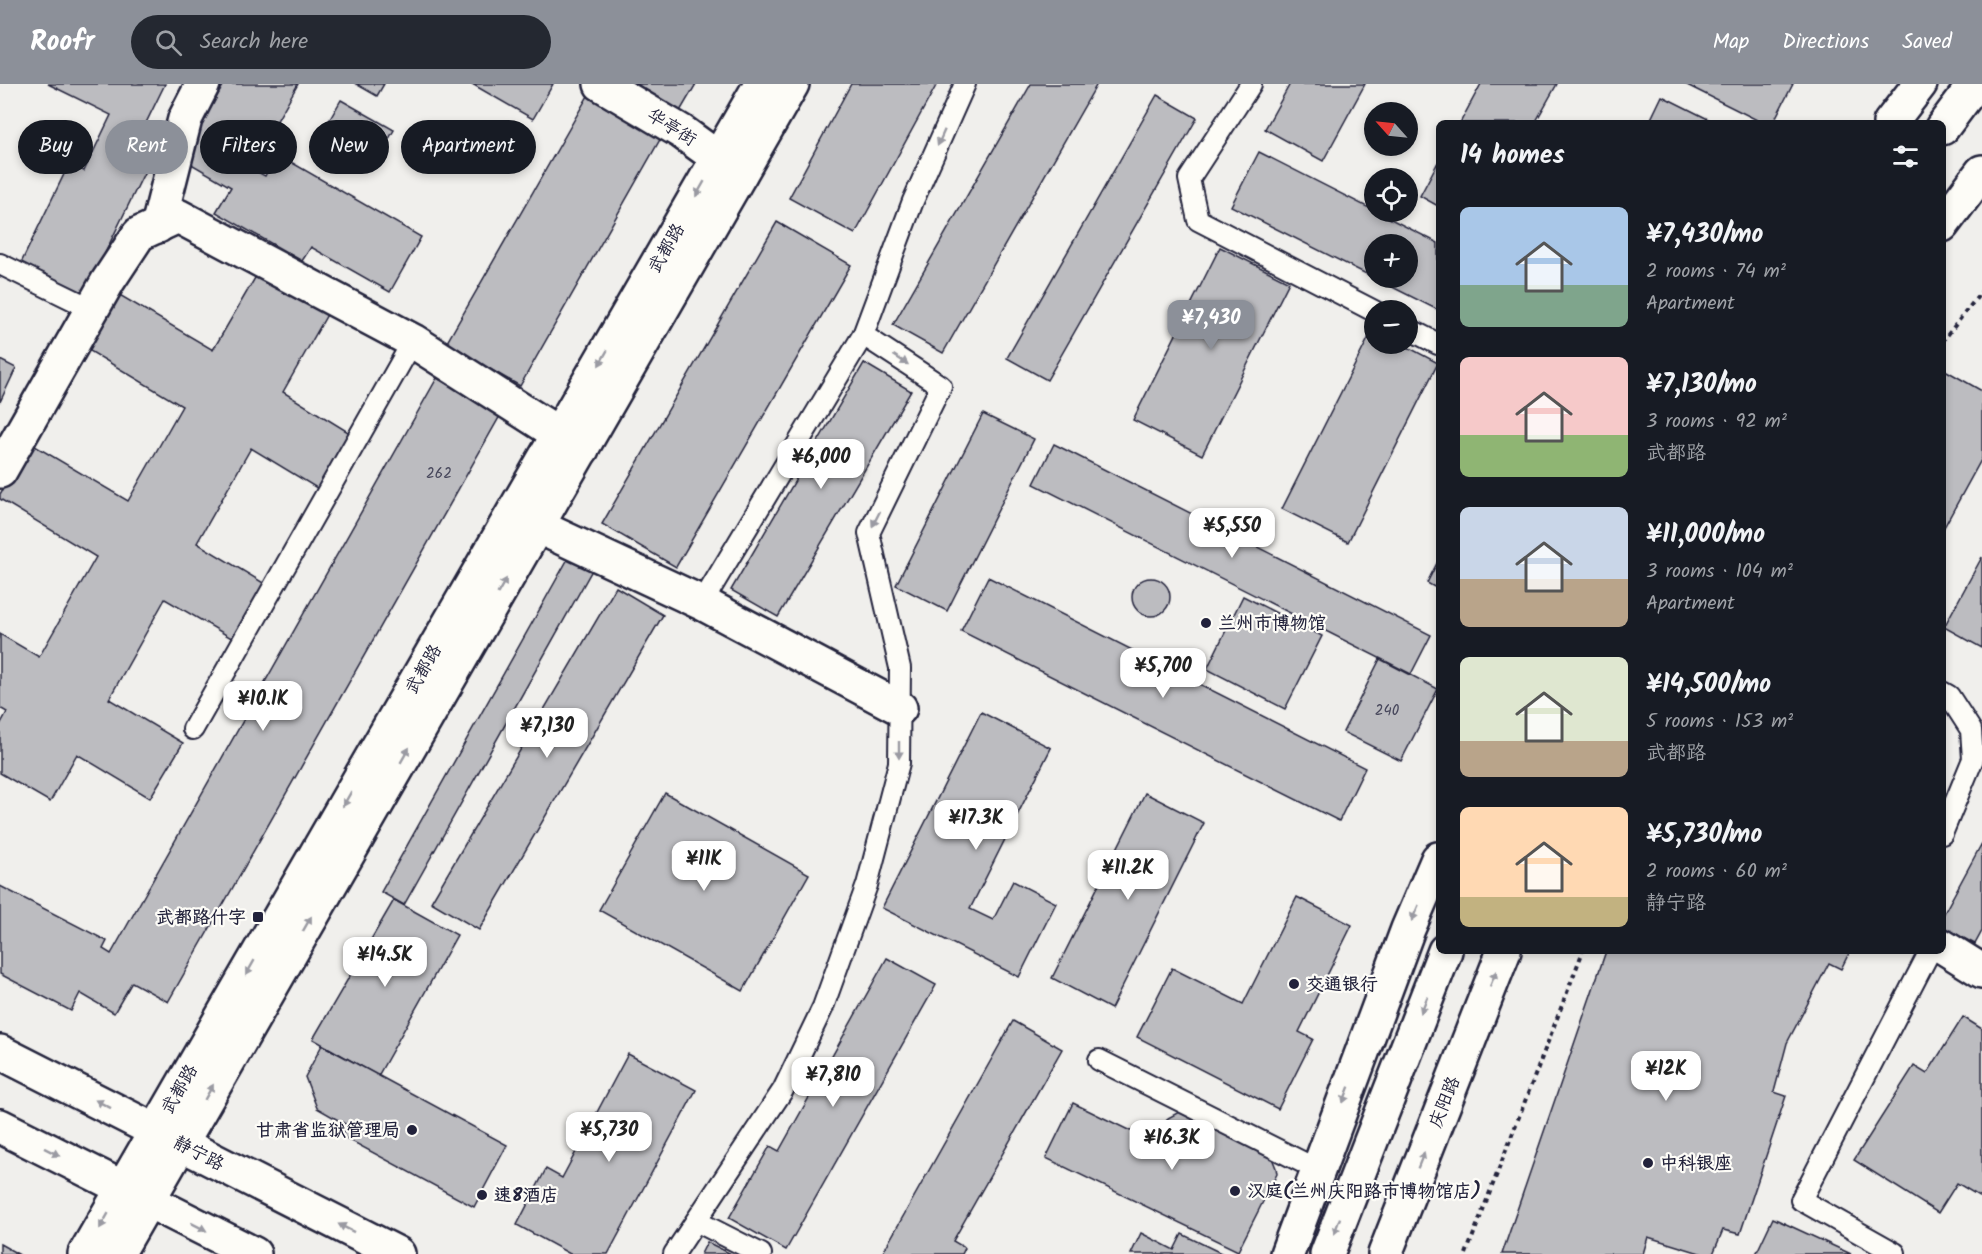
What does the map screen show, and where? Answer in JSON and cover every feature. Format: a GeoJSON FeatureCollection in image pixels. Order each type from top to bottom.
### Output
{"type":"FeatureCollection","features":[{"type":"Feature","properties":{"kind":"main road"},"geometry":{"type":"LineString","coordinates":[[158,226],[185,119],[203,84]]}},
{"type":"Feature","properties":{"kind":"main road","name":"华亭街"},"geometry":{"type":"LineString","coordinates":[[602,84],[682,132],[729,166]]}},
{"type":"Feature","properties":{"kind":"main road","name":"武都路"},"geometry":{"type":"LineString","coordinates":[[729,166],[761,84]]}},
{"type":"Feature","properties":{"kind":"main road","name":"武都路"},"geometry":{"type":"LineString","coordinates":[[85,1254],[135,1194],[729,166],[792,84]]}},
{"type":"Feature","properties":{"kind":"main road"},"geometry":{"type":"LineString","coordinates":[[1892,120],[1920,84]]}},
{"type":"Feature","properties":{"kind":"main road"},"geometry":{"type":"LineString","coordinates":[[1946,123],[1976,84]]}},
{"type":"Feature","properties":{"kind":"main road"},"geometry":{"type":"LineString","coordinates":[[1946,220],[1982,172]]}},
{"type":"Feature","properties":{"kind":"main road"},"geometry":{"type":"LineString","coordinates":[[0,471],[92,309],[139,234],[177,216],[413,341],[570,442]]}},
{"type":"Feature","properties":{"kind":"main road","name":"武都路"},"geometry":{"type":"LineString","coordinates":[[168,1137],[537,526],[570,442]]}},
{"type":"Feature","properties":{"kind":"main road"},"geometry":{"type":"LineString","coordinates":[[537,526],[702,603],[900,708]]}},
{"type":"Feature","properties":{"kind":"main road"},"geometry":{"type":"LineString","coordinates":[[1287,1254],[1408,929],[1436,864]]}},
{"type":"Feature","properties":{"kind":"main road"},"geometry":{"type":"LineString","coordinates":[[1946,948],[1982,971]]}},
{"type":"Feature","properties":{"kind":"main road"},"geometry":{"type":"LineString","coordinates":[[1327,1254],[1444,954]]}},
{"type":"Feature","properties":{"kind":"main road","name":"庆阳路"},"geometry":{"type":"LineString","coordinates":[[1385,1254],[1503,954]]}},
{"type":"Feature","properties":{"kind":"main road","name":"静宁路"},"geometry":{"type":"LineString","coordinates":[[0,1052],[399,1254]]}},
{"type":"Feature","properties":{"kind":"main road"},"geometry":{"type":"LineString","coordinates":[[0,1126],[254,1254]]}},
{"type":"Feature","properties":{"kind":"main road","name":"武都路"},"geometry":{"type":"LineString","coordinates":[[117,1254],[135,1194]]}},
{"type":"Feature","properties":{"kind":"lane"},"geometry":{"type":"LineString","coordinates":[[702,603],[863,335],[913,201],[965,84]]}},
{"type":"Feature","properties":{"kind":"lane"},"geometry":{"type":"LineString","coordinates":[[1251,84],[1189,179],[1198,220],[1364,306]]}},
{"type":"Feature","properties":{"kind":"lane"},"geometry":{"type":"LineString","coordinates":[[0,264],[92,309]]}},
{"type":"Feature","properties":{"kind":"lane"},"geometry":{"type":"LineString","coordinates":[[1418,334],[1436,343]]}},
{"type":"Feature","properties":{"kind":"lane"},"geometry":{"type":"LineString","coordinates":[[674,1254],[783,1090],[824,1007],[867,885],[899,763],[900,668],[869,532],[941,386],[863,335]]}},
{"type":"Feature","properties":{"kind":"lane"},"geometry":{"type":"LineString","coordinates":[[193,729],[413,341]]}},
{"type":"Feature","properties":{"kind":"lane"},"geometry":{"type":"LineString","coordinates":[[1946,694],[1971,730],[1973,759],[1946,824]]}},
{"type":"Feature","properties":{"kind":"lane"},"geometry":{"type":"LineString","coordinates":[[1895,1253],[1801,1200],[1928,954]]}},
{"type":"Feature","properties":{"kind":"lane"},"geometry":{"type":"LineString","coordinates":[[1099,1060],[1318,1170]]}},
{"type":"Feature","properties":{"kind":"lane"},"geometry":{"type":"LineString","coordinates":[[696,1221],[761,1254]]}},
{"type":"Feature","properties":{"kind":"path"},"geometry":{"type":"LineString","coordinates":[[1946,337],[1982,291]]}},
{"type":"Feature","properties":{"kind":"path"},"geometry":{"type":"LineString","coordinates":[[1466,1254],[1583,954]]}},
{"type":"Feature","properties":{"kind":"building"},"geometry":{"type":"Polygon","coordinates":[[[48,84],[165,84],[147,120],[109,120],[111,115],[48,84]]]}},
{"type":"Feature","properties":{"kind":"building"},"geometry":{"type":"Polygon","coordinates":[[[224,84],[298,84],[277,120],[203,120],[224,84]]]}},
{"type":"Feature","properties":{"kind":"building"},"geometry":{"type":"Polygon","coordinates":[[[356,84],[384,84],[377,96],[356,84]]]}},
{"type":"Feature","properties":{"kind":"building"},"geometry":{"type":"Polygon","coordinates":[[[472,84],[553,84],[533,119],[472,84]]]}},
{"type":"Feature","properties":{"kind":"building"},"geometry":{"type":"Polygon","coordinates":[[[629,84],[696,84],[679,113],[629,84]]]}},
{"type":"Feature","properties":{"kind":"building"},"geometry":{"type":"Polygon","coordinates":[[[851,84],[937,84],[855,234],[789,198],[851,84]]]}},
{"type":"Feature","properties":{"kind":"building"},"geometry":{"type":"Polygon","coordinates":[[[1031,84],[1097,84],[943,353],[893,325],[1031,84]]]}},
{"type":"Feature","properties":{"kind":"building"},"geometry":{"type":"Polygon","coordinates":[[[1290,84],[1365,84],[1323,161],[1265,129],[1290,84]]]}},
{"type":"Feature","properties":{"kind":"building"},"geometry":{"type":"Polygon","coordinates":[[[1481,84],[1557,84],[1537,120],[1462,120],[1481,84]]]}},
{"type":"Feature","properties":{"kind":"building"},"geometry":{"type":"Polygon","coordinates":[[[1685,84],[1793,84],[1775,120],[1757,120],[1685,84]]]}},
{"type":"Feature","properties":{"kind":"building"},"geometry":{"type":"Polygon","coordinates":[[[589,94],[662,136],[520,386],[446,344],[589,94]]]}},
{"type":"Feature","properties":{"kind":"building"},"geometry":{"type":"Polygon","coordinates":[[[1157,95],[1197,118],[1047,380],[1007,358],[1157,95]]]}},
{"type":"Feature","properties":{"kind":"building"},"geometry":{"type":"Polygon","coordinates":[[[1662,96],[1710,120],[1650,120],[1662,96]]]}},
{"type":"Feature","properties":{"kind":"building"},"geometry":{"type":"Polygon","coordinates":[[[341,100],[376,120],[330,120],[341,100]]]}},
{"type":"Feature","properties":{"kind":"building"},"geometry":{"type":"Polygon","coordinates":[[[200,125],[200,169],[188,162],[188,146],[200,125]]]}},
{"type":"Feature","properties":{"kind":"building"},"geometry":{"type":"Polygon","coordinates":[[[105,127],[105,174],[144,174],[85,294],[21,263],[64,174],[93,174],[93,152],[105,127]]]}},
{"type":"Feature","properties":{"kind":"building"},"geometry":{"type":"Polygon","coordinates":[[[389,127],[394,130],[389,139],[389,127]]]}},
{"type":"Feature","properties":{"kind":"building"},"geometry":{"type":"Polygon","coordinates":[[[1259,152],[1364,205],[1364,222],[1397,222],[1436,242],[1436,309],[1394,288],[1418,288],[1418,234],[1364,234],[1364,273],[1231,206],[1259,152]]]}},
{"type":"Feature","properties":{"kind":"building"},"geometry":{"type":"Polygon","coordinates":[[[297,166],[421,237],[390,292],[311,247],[302,261],[216,212],[231,187],[209,174],[261,174],[265,176],[266,174],[297,174],[297,166]]]}},
{"type":"Feature","properties":{"kind":"building"},"geometry":{"type":"Polygon","coordinates":[[[1436,166],[1436,205],[1420,196],[1436,166]]]}},
{"type":"Feature","properties":{"kind":"building"},"geometry":{"type":"Polygon","coordinates":[[[777,222],[851,265],[676,567],[602,524],[777,222]]]}},
{"type":"Feature","properties":{"kind":"building"},"geometry":{"type":"Polygon","coordinates":[[[1220,247],[1289,282],[1202,455],[1133,420],[1220,247]]]}},
{"type":"Feature","properties":{"kind":"building"},"geometry":{"type":"Polygon","coordinates":[[[259,271],[329,311],[283,392],[353,435],[320,490],[251,448],[197,543],[265,584],[233,639],[165,599],[109,699],[183,743],[150,798],[77,754],[50,802],[0,773],[0,725],[7,712],[0,708],[0,634],[39,657],[96,557],[0,499],[0,494],[30,443],[128,501],[182,406],[85,348],[118,294],[213,350],[259,271]]]}},
{"type":"Feature","properties":{"kind":"building"},"geometry":{"type":"Polygon","coordinates":[[[1364,347],[1364,354],[1418,352],[1436,362],[1436,367],[1348,542],[1282,509],[1364,347]]]}},
{"type":"Feature","properties":{"kind":"building"},"geometry":{"type":"Polygon","coordinates":[[[0,360],[16,368],[0,402],[0,360]]]}},
{"type":"Feature","properties":{"kind":"building"},"geometry":{"type":"Polygon","coordinates":[[[864,363],[911,391],[778,617],[731,590],[864,363]]]}},
{"type":"Feature","properties":{"kind":"building"},"geometry":{"type":"Polygon","coordinates":[[[1946,371],[1982,391],[1982,458],[1946,524],[1946,371]]]}},
{"type":"Feature","properties":{"kind":"building"},"geometry":{"type":"Polygon","coordinates":[[[437,378],[501,414],[168,1002],[132,982],[114,1013],[80,993],[71,1011],[0,974],[0,886],[107,941],[103,949],[111,954],[437,378]]]}},
{"type":"Feature","properties":{"kind":"building"},"geometry":{"type":"Polygon","coordinates":[[[983,414],[1034,439],[947,611],[896,585],[983,414]]]}},
{"type":"Feature","properties":{"kind":"building"},"geometry":{"type":"Polygon","coordinates":[[[1054,444],[1431,635],[1411,674],[1034,484],[1054,444]]]}},
{"type":"Feature","properties":{"kind":"building"},"geometry":{"type":"Polygon","coordinates":[[[569,557],[592,570],[404,905],[381,892],[569,557]]]}},
{"type":"Feature","properties":{"kind":"building"},"geometry":{"type":"Polygon","coordinates":[[[1982,557],[1982,648],[1946,628],[1946,623],[1982,557]]]}},
{"type":"Feature","properties":{"kind":"building"},"geometry":{"type":"Polygon","coordinates":[[[1436,565],[1436,588],[1427,583],[1436,565]]]}},
{"type":"Feature","properties":{"kind":"building"},"geometry":{"type":"Polygon","coordinates":[[[988,577],[1365,768],[1339,821],[961,631],[988,577]]]}},
{"type":"Feature","properties":{"kind":"building"},"geometry":{"type":"Polygon","coordinates":[[[1151,578],[1165,583],[1170,597],[1165,611],[1151,616],[1137,611],[1132,597],[1137,583],[1151,578]]]}},
{"type":"Feature","properties":{"kind":"building"},"geometry":{"type":"Polygon","coordinates":[[[616,587],[663,615],[479,930],[431,902],[616,587]]]}},
{"type":"Feature","properties":{"kind":"building"},"geometry":{"type":"Polygon","coordinates":[[[1243,596],[1322,636],[1285,709],[1207,669],[1243,596]]]}},
{"type":"Feature","properties":{"kind":"building"},"geometry":{"type":"Polygon","coordinates":[[[1380,659],[1436,688],[1436,693],[1401,761],[1343,732],[1380,659]]]}},
{"type":"Feature","properties":{"kind":"building"},"geometry":{"type":"Polygon","coordinates":[[[981,712],[1051,748],[970,909],[993,920],[1013,881],[1056,903],[1019,977],[882,908],[981,712]]]}},
{"type":"Feature","properties":{"kind":"building"},"geometry":{"type":"Polygon","coordinates":[[[665,793],[809,874],[743,991],[599,910],[665,793]]]}},
{"type":"Feature","properties":{"kind":"building"},"geometry":{"type":"Polygon","coordinates":[[[1145,793],[1204,823],[1111,1009],[1052,978],[1145,793]]]}},
{"type":"Feature","properties":{"kind":"building"},"geometry":{"type":"Polygon","coordinates":[[[1982,843],[1982,931],[1975,944],[1946,929],[1946,910],[1982,843]]]}},
{"type":"Feature","properties":{"kind":"building"},"geometry":{"type":"Polygon","coordinates":[[[1297,897],[1352,925],[1299,1032],[1313,1039],[1278,1109],[1137,1037],[1172,968],[1243,1004],[1297,897]]]}},
{"type":"Feature","properties":{"kind":"building"},"geometry":{"type":"Polygon","coordinates":[[[394,900],[457,935],[378,1076],[313,1039],[394,900]]]}},
{"type":"Feature","properties":{"kind":"building","name":"中科银座"},"geometry":{"type":"Polygon","coordinates":[[[1605,954],[1848,954],[1841,969],[1829,963],[1787,1043],[1774,1092],[1786,1096],[1740,1234],[1723,1230],[1713,1254],[1703,1254],[1648,1237],[1643,1254],[1502,1254],[1605,954]]]}},
{"type":"Feature","properties":{"kind":"building"},"geometry":{"type":"Polygon","coordinates":[[[887,958],[936,985],[786,1250],[729,1218],[770,1146],[779,1151],[887,958]]]}},
{"type":"Feature","properties":{"kind":"building"},"geometry":{"type":"Polygon","coordinates":[[[1963,1017],[1982,1029],[1982,1198],[1957,1183],[1938,1213],[1854,1160],[1914,1066],[1927,1074],[1963,1017]]]}},
{"type":"Feature","properties":{"kind":"building"},"geometry":{"type":"Polygon","coordinates":[[[1013,1021],[1062,1049],[953,1241],[965,1248],[962,1254],[882,1254],[1013,1021]]]}},
{"type":"Feature","properties":{"kind":"building","name":"甘肃省监狱管理局"},"geometry":{"type":"Polygon","coordinates":[[[322,1045],[507,1145],[474,1207],[342,1136],[347,1125],[317,1108],[305,1077],[322,1045]]]}},
{"type":"Feature","properties":{"kind":"building"},"geometry":{"type":"Polygon","coordinates":[[[628,1054],[696,1090],[608,1254],[570,1254],[517,1225],[546,1169],[562,1178],[628,1054]]]}},
{"type":"Feature","properties":{"kind":"building"},"geometry":{"type":"Polygon","coordinates":[[[1073,1103],[1155,1143],[1168,1118],[1179,1112],[1272,1158],[1277,1174],[1238,1251],[1046,1158],[1073,1103]]]}},
{"type":"Feature","properties":{"kind":"building"},"geometry":{"type":"Polygon","coordinates":[[[1773,1218],[1851,1254],[1756,1254],[1773,1218]]]}},
{"type":"Feature","properties":{"kind":"building"},"geometry":{"type":"Polygon","coordinates":[[[1141,1233],[1174,1250],[1182,1234],[1223,1254],[1131,1254],[1141,1233]]]}},
{"type":"Feature","properties":{"kind":"building"},"geometry":{"type":"Polygon","coordinates":[[[707,1242],[731,1254],[701,1254],[707,1242]]]}},
{"type":"Feature","properties":{"kind":"building"},"geometry":{"type":"Polygon","coordinates":[[[0,1244],[18,1254],[0,1254],[0,1244]]]}},
{"type":"Feature","properties":{"kind":"place","name":"兰州市博物馆"},"geometry":{"type":"Point","coordinates":[1206,623]}},
{"type":"Feature","properties":{"kind":"place","name":"武都路什字"},"geometry":{"type":"Point","coordinates":[258,917]}},
{"type":"Feature","properties":{"kind":"place","name":"交通银行"},"geometry":{"type":"Point","coordinates":[1294,984]}},
{"type":"Feature","properties":{"kind":"place","name":"甘肃省监狱管理局"},"geometry":{"type":"Point","coordinates":[412,1130]}},
{"type":"Feature","properties":{"kind":"place","name":"中科银座"},"geometry":{"type":"Point","coordinates":[1648,1163]}},
{"type":"Feature","properties":{"kind":"place","name":"汉庭(兰州庆阳路市博物馆店)"},"geometry":{"type":"Point","coordinates":[1235,1191]}},
{"type":"Feature","properties":{"kind":"place","name":"速8酒店"},"geometry":{"type":"Point","coordinates":[482,1195]}}]}
